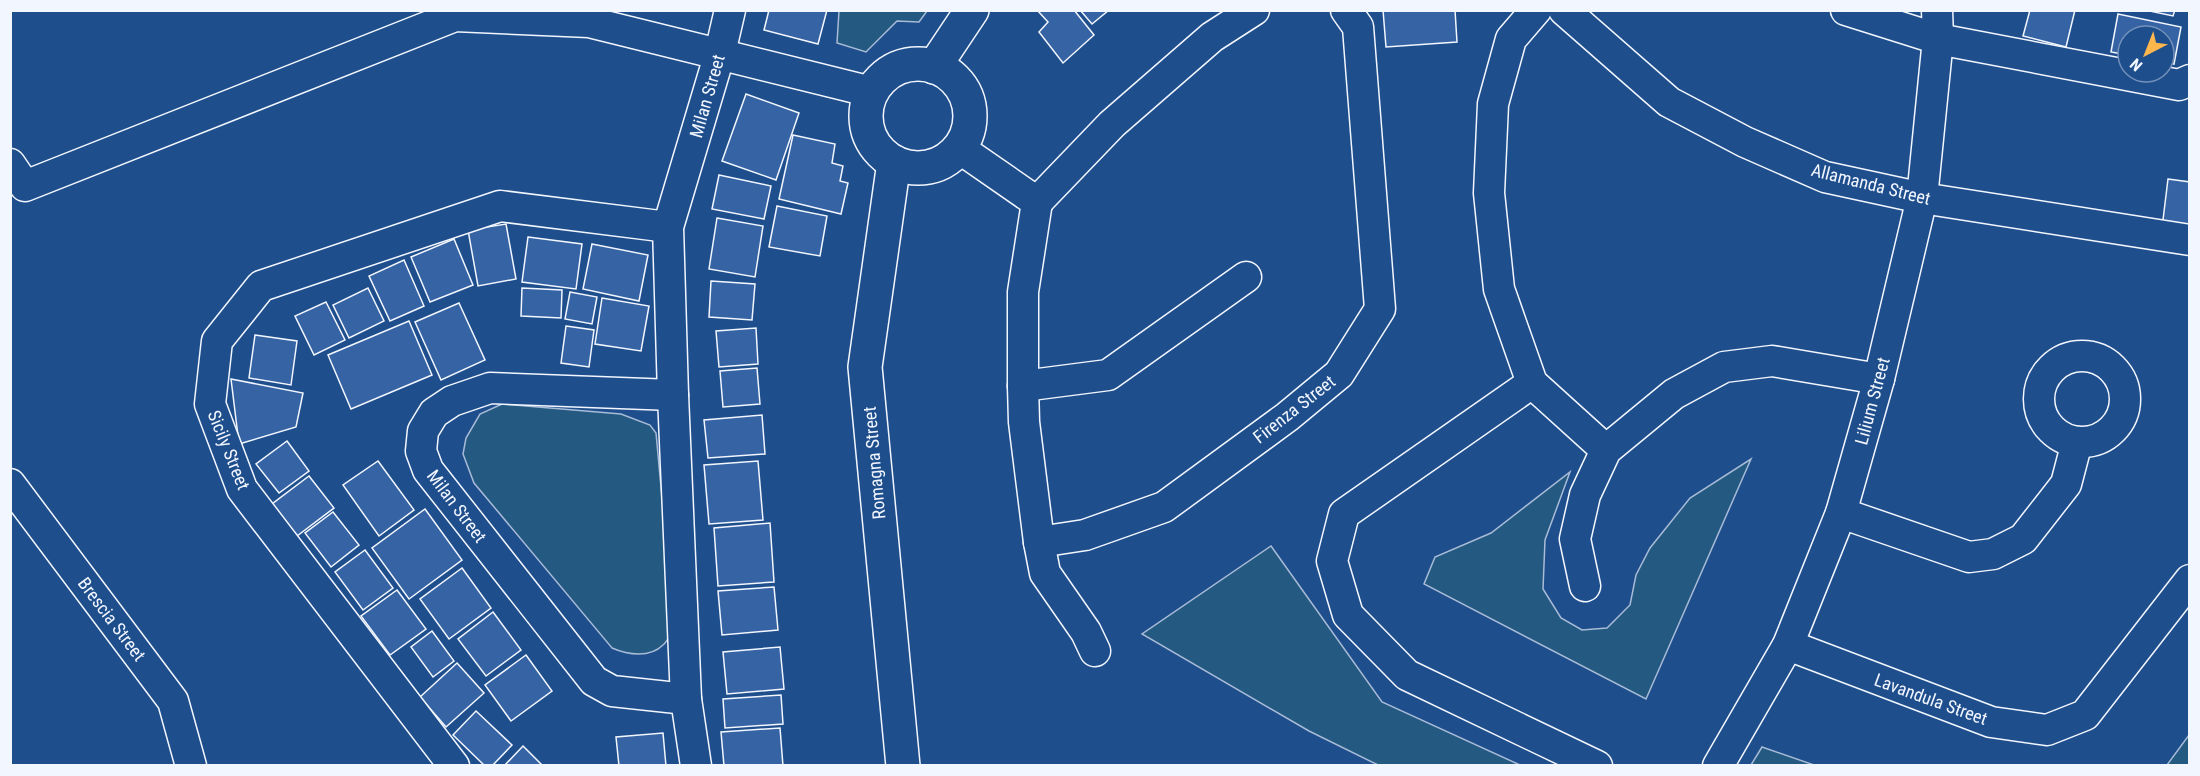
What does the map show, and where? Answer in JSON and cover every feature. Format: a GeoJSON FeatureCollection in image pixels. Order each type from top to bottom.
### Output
{"type":"FeatureCollection","features":[{"type":"Feature","properties":{"kind":"street","name":"Milan Street"},"geometry":{"type":"LineString","coordinates":[[696,765],[686,699],[668,227],[720,53],[730,10]]}},
{"type":"Feature","properties":{"kind":"street"},"geometry":{"type":"LineString","coordinates":[[934,67],[972,10]]}},
{"type":"Feature","properties":{"kind":"street"},"geometry":{"type":"LineString","coordinates":[[1095,651],[1086,632],[1045,573],[1039,542],[1024,422],[1023,386],[1023,292],[1037,202],[1112,124],[1212,37],[1254,10]]}},
{"type":"Feature","properties":{"kind":"street","name":"Firenza Street"},"geometry":{"type":"LineString","coordinates":[[1039,542],[1085,535],[1164,507],[1287,417],[1339,374],[1380,309],[1358,27],[1346,10]]}},
{"type":"Feature","properties":{"kind":"street"},"geometry":{"type":"LineString","coordinates":[[1536,10],[1510,39],[1493,104],[1489,193],[1499,289],[1532,383],[1606,450]]}},
{"type":"Feature","properties":{"kind":"street","name":"Allamanda Street"},"geometry":{"type":"LineString","coordinates":[[1564,10],[1669,102],[1745,142],[1825,177],[1922,198],[2190,240]]}},
{"type":"Feature","properties":{"kind":"street"},"geometry":{"type":"LineString","coordinates":[[1846,10],[1937,25],[2179,85],[2190,80]]}},
{"type":"Feature","properties":{"kind":"street"},"geometry":{"type":"LineString","coordinates":[[10,164],[25,186],[455,16],[589,22],[872,92]]}},
{"type":"Feature","properties":{"kind":"street","name":"Lilium Street"},"geometry":{"type":"LineString","coordinates":[[1718,765],[1788,645],[1841,513],[1879,379],[1922,198],[1937,25]]}},
{"type":"Feature","properties":{"kind":"street"},"geometry":{"type":"LineString","coordinates":[[920,64],[934,67],[948,74],[960,86],[967,100],[970,117],[968,133],[959,148],[949,158],[936,165],[922,168],[908,167],[894,162],[881,153],[871,139],[866,123],[866,107],[880,80],[892,71],[905,65],[920,64]]}},
{"type":"Feature","properties":{"kind":"street"},"geometry":{"type":"LineString","coordinates":[[959,148],[1037,202]]}},
{"type":"Feature","properties":{"kind":"street","name":"Romagna Street"},"geometry":{"type":"LineString","coordinates":[[894,162],[865,367],[903,765]]}},
{"type":"Feature","properties":{"kind":"street","name":"Sicily Street"},"geometry":{"type":"LineString","coordinates":[[454,765],[243,489],[210,404],[217,341],[261,286],[500,206],[668,227]]}},
{"type":"Feature","properties":{"kind":"street"},"geometry":{"type":"LineString","coordinates":[[1023,386],[1108,375],[1246,277]]}},
{"type":"Feature","properties":{"kind":"street"},"geometry":{"type":"LineString","coordinates":[[1585,586],[1575,539],[1585,495],[1606,450],[1674,394],[1724,367],[1772,361],[1879,379]]}},
{"type":"Feature","properties":{"kind":"street"},"geometry":{"type":"LineString","coordinates":[[1532,383],[1344,514],[1332,561],[1348,615],[1407,675],[1597,765]]}},
{"type":"Feature","properties":{"kind":"street","name":"Milan Street"},"geometry":{"type":"LineString","coordinates":[[673,395],[490,388],[452,401],[434,413],[423,431],[421,452],[428,470],[594,681],[612,691],[686,699]]}},
{"type":"Feature","properties":{"kind":"street"},"geometry":{"type":"LineString","coordinates":[[1841,513],[1969,557],[1994,554],[2023,539],[2066,484],[2077,442]]}},
{"type":"Feature","properties":{"kind":"street","name":"Brescia Street"},"geometry":{"type":"LineString","coordinates":[[10,484],[173,701],[190,765]]}},
{"type":"Feature","properties":{"kind":"street","name":"Lavandula Street"},"geometry":{"type":"LineString","coordinates":[[1788,645],[1991,722],[2047,730],[2085,715],[2190,580]]}},
{"type":"Feature","properties":{"kind":"shaded area"},"geometry":{"type":"Polygon","coordinates":[[[839,10],[927,11],[919,22],[897,21],[866,52],[837,43],[839,10]]]}},
{"type":"Feature","properties":{"kind":"shaded area"},"geometry":{"type":"Polygon","coordinates":[[[502,404],[621,414],[650,425],[656,433],[674,628],[658,649],[639,654],[612,648],[474,483],[463,454],[466,438],[480,414],[502,404]]]}},
{"type":"Feature","properties":{"kind":"shaded area"},"geometry":{"type":"Polygon","coordinates":[[[1751,459],[1646,699],[1424,584],[1435,557],[1491,533],[1570,472],[1545,540],[1543,589],[1561,618],[1582,630],[1607,628],[1630,605],[1636,575],[1650,548],[1690,498],[1751,459]]]}},
{"type":"Feature","properties":{"kind":"shaded area"},"geometry":{"type":"Polygon","coordinates":[[[1271,546],[1382,702],[1520,765],[1378,765],[1309,731],[1142,634],[1271,546]]]}},
{"type":"Feature","properties":{"kind":"shaded area"},"geometry":{"type":"Polygon","coordinates":[[[2189,735],[2189,765],[2167,765],[2189,735]]]}},
{"type":"Feature","properties":{"kind":"shaded area"},"geometry":{"type":"Polygon","coordinates":[[[1762,747],[1814,765],[1751,765],[1762,747]]]}},
{"type":"Feature","properties":{"kind":"building"},"geometry":{"type":"Polygon","coordinates":[[[769,10],[827,10],[818,44],[764,30],[769,10]]]}},
{"type":"Feature","properties":{"kind":"building"},"geometry":{"type":"Polygon","coordinates":[[[1037,10],[1074,10],[1094,35],[1063,63],[1039,32],[1048,22],[1037,10]]]}},
{"type":"Feature","properties":{"kind":"building"},"geometry":{"type":"Polygon","coordinates":[[[1080,10],[1109,10],[1092,24],[1080,10]]]}},
{"type":"Feature","properties":{"kind":"building"},"geometry":{"type":"Polygon","coordinates":[[[1383,10],[1455,10],[1457,42],[1386,47],[1383,10]]]}},
{"type":"Feature","properties":{"kind":"building"},"geometry":{"type":"Polygon","coordinates":[[[2030,10],[2075,10],[2066,47],[2023,36],[2030,10]]]}},
{"type":"Feature","properties":{"kind":"building"},"geometry":{"type":"Polygon","coordinates":[[[2145,10],[2175,10],[2173,16],[2145,10]]]}},
{"type":"Feature","properties":{"kind":"building"},"geometry":{"type":"Polygon","coordinates":[[[2118,14],[2166,24],[2116,24],[2118,14]]]}},
{"type":"Feature","properties":{"kind":"building"},"geometry":{"type":"Polygon","coordinates":[[[2116,25],[2116,53],[2111,52],[2116,25]]]}},
{"type":"Feature","properties":{"kind":"building"},"geometry":{"type":"Polygon","coordinates":[[[2176,26],[2181,27],[2176,53],[2176,26]]]}},
{"type":"Feature","properties":{"kind":"building"},"geometry":{"type":"Polygon","coordinates":[[[746,94],[799,113],[776,180],[722,161],[746,94]]]}},
{"type":"Feature","properties":{"kind":"building"},"geometry":{"type":"Polygon","coordinates":[[[793,135],[835,144],[832,163],[843,166],[840,181],[848,183],[841,214],[779,199],[793,135]]]}},
{"type":"Feature","properties":{"kind":"building"},"geometry":{"type":"Polygon","coordinates":[[[719,175],[771,186],[764,219],[712,209],[719,175]]]}},
{"type":"Feature","properties":{"kind":"building"},"geometry":{"type":"Polygon","coordinates":[[[2168,179],[2190,182],[2190,231],[2162,228],[2168,179]]]}},
{"type":"Feature","properties":{"kind":"building"},"geometry":{"type":"Polygon","coordinates":[[[777,206],[827,216],[820,256],[769,247],[777,206]]]}},
{"type":"Feature","properties":{"kind":"building"},"geometry":{"type":"Polygon","coordinates":[[[717,218],[763,226],[755,277],[709,269],[717,218]]]}},
{"type":"Feature","properties":{"kind":"building"},"geometry":{"type":"Polygon","coordinates":[[[506,224],[516,279],[478,286],[468,230],[506,224]]]}},
{"type":"Feature","properties":{"kind":"building"},"geometry":{"type":"Polygon","coordinates":[[[528,237],[582,244],[576,289],[522,282],[528,237]]]}},
{"type":"Feature","properties":{"kind":"building"},"geometry":{"type":"Polygon","coordinates":[[[454,239],[473,285],[430,302],[411,257],[454,239]]]}},
{"type":"Feature","properties":{"kind":"building"},"geometry":{"type":"Polygon","coordinates":[[[592,244],[648,255],[639,301],[583,289],[592,244]]]}},
{"type":"Feature","properties":{"kind":"building"},"geometry":{"type":"Polygon","coordinates":[[[404,260],[424,306],[390,321],[369,276],[404,260]]]}},
{"type":"Feature","properties":{"kind":"building"},"geometry":{"type":"Polygon","coordinates":[[[711,281],[755,284],[752,320],[709,317],[711,281]]]}},
{"type":"Feature","properties":{"kind":"building"},"geometry":{"type":"Polygon","coordinates":[[[368,288],[384,321],[349,338],[333,305],[368,288]]]}},
{"type":"Feature","properties":{"kind":"building"},"geometry":{"type":"Polygon","coordinates":[[[522,288],[562,290],[561,318],[521,316],[522,288]]]}},
{"type":"Feature","properties":{"kind":"building"},"geometry":{"type":"Polygon","coordinates":[[[570,292],[597,297],[592,324],[565,319],[570,292]]]}},
{"type":"Feature","properties":{"kind":"building"},"geometry":{"type":"Polygon","coordinates":[[[602,298],[649,306],[641,351],[595,344],[602,298]]]}},
{"type":"Feature","properties":{"kind":"building"},"geometry":{"type":"Polygon","coordinates":[[[326,302],[345,340],[314,355],[295,316],[326,302]]]}},
{"type":"Feature","properties":{"kind":"building"},"geometry":{"type":"Polygon","coordinates":[[[459,303],[485,360],[441,380],[415,322],[459,303]]]}},
{"type":"Feature","properties":{"kind":"building"},"geometry":{"type":"Polygon","coordinates":[[[409,321],[432,375],[351,409],[328,355],[409,321]]]}},
{"type":"Feature","properties":{"kind":"building"},"geometry":{"type":"Polygon","coordinates":[[[566,326],[594,330],[589,367],[561,363],[566,326]]]}},
{"type":"Feature","properties":{"kind":"building"},"geometry":{"type":"Polygon","coordinates":[[[756,328],[758,364],[719,367],[716,331],[756,328]]]}},
{"type":"Feature","properties":{"kind":"building"},"geometry":{"type":"Polygon","coordinates":[[[255,335],[297,341],[291,385],[249,378],[255,335]]]}},
{"type":"Feature","properties":{"kind":"building"},"geometry":{"type":"Polygon","coordinates":[[[757,368],[760,404],[723,407],[720,371],[757,368]]]}},
{"type":"Feature","properties":{"kind":"building"},"geometry":{"type":"Polygon","coordinates":[[[231,379],[303,393],[296,427],[239,444],[231,379]]]}},
{"type":"Feature","properties":{"kind":"building"},"geometry":{"type":"Polygon","coordinates":[[[762,415],[765,454],[708,458],[704,420],[762,415]]]}},
{"type":"Feature","properties":{"kind":"building"},"geometry":{"type":"Polygon","coordinates":[[[287,441],[309,471],[279,493],[256,464],[287,441]]]}},
{"type":"Feature","properties":{"kind":"building"},"geometry":{"type":"Polygon","coordinates":[[[378,461],[414,510],[379,536],[343,485],[378,461]]]}},
{"type":"Feature","properties":{"kind":"building"},"geometry":{"type":"Polygon","coordinates":[[[758,461],[763,520],[709,524],[704,465],[758,461]]]}},
{"type":"Feature","properties":{"kind":"building"},"geometry":{"type":"Polygon","coordinates":[[[309,476],[334,508],[297,536],[272,504],[309,476]]]}},
{"type":"Feature","properties":{"kind":"building"},"geometry":{"type":"Polygon","coordinates":[[[425,509],[462,560],[409,599],[372,548],[425,509]]]}},
{"type":"Feature","properties":{"kind":"building"},"geometry":{"type":"Polygon","coordinates":[[[333,512],[359,545],[331,567],[305,533],[333,512]]]}},
{"type":"Feature","properties":{"kind":"building"},"geometry":{"type":"Polygon","coordinates":[[[770,523],[774,582],[718,586],[714,528],[770,523]]]}},
{"type":"Feature","properties":{"kind":"building"},"geometry":{"type":"Polygon","coordinates":[[[365,550],[393,588],[363,610],[335,572],[365,550]]]}},
{"type":"Feature","properties":{"kind":"building"},"geometry":{"type":"Polygon","coordinates":[[[462,568],[491,608],[449,639],[420,599],[462,568]]]}},
{"type":"Feature","properties":{"kind":"building"},"geometry":{"type":"Polygon","coordinates":[[[774,587],[778,630],[722,635],[718,591],[774,587]]]}},
{"type":"Feature","properties":{"kind":"building"},"geometry":{"type":"Polygon","coordinates":[[[397,590],[426,629],[390,655],[361,616],[397,590]]]}},
{"type":"Feature","properties":{"kind":"building"},"geometry":{"type":"Polygon","coordinates":[[[493,612],[521,650],[486,676],[458,639],[493,612]]]}},
{"type":"Feature","properties":{"kind":"building"},"geometry":{"type":"Polygon","coordinates":[[[432,631],[454,661],[433,677],[411,647],[432,631]]]}},
{"type":"Feature","properties":{"kind":"building"},"geometry":{"type":"Polygon","coordinates":[[[780,647],[784,689],[727,694],[723,652],[780,647]]]}},
{"type":"Feature","properties":{"kind":"building"},"geometry":{"type":"Polygon","coordinates":[[[526,655],[552,691],[511,721],[485,685],[526,655]]]}},
{"type":"Feature","properties":{"kind":"building"},"geometry":{"type":"Polygon","coordinates":[[[457,663],[484,693],[446,727],[420,697],[457,663]]]}},
{"type":"Feature","properties":{"kind":"building"},"geometry":{"type":"Polygon","coordinates":[[[781,695],[783,724],[725,728],[723,699],[781,695]]]}},
{"type":"Feature","properties":{"kind":"building"},"geometry":{"type":"Polygon","coordinates":[[[476,711],[512,745],[492,766],[485,766],[453,735],[476,711]]]}},
{"type":"Feature","properties":{"kind":"building"},"geometry":{"type":"Polygon","coordinates":[[[780,728],[783,766],[724,766],[721,732],[780,728]]]}},
{"type":"Feature","properties":{"kind":"building"},"geometry":{"type":"Polygon","coordinates":[[[663,733],[666,766],[619,766],[616,737],[663,733]]]}},
{"type":"Feature","properties":{"kind":"building"},"geometry":{"type":"Polygon","coordinates":[[[523,746],[543,766],[504,766],[523,746]]]}}]}
